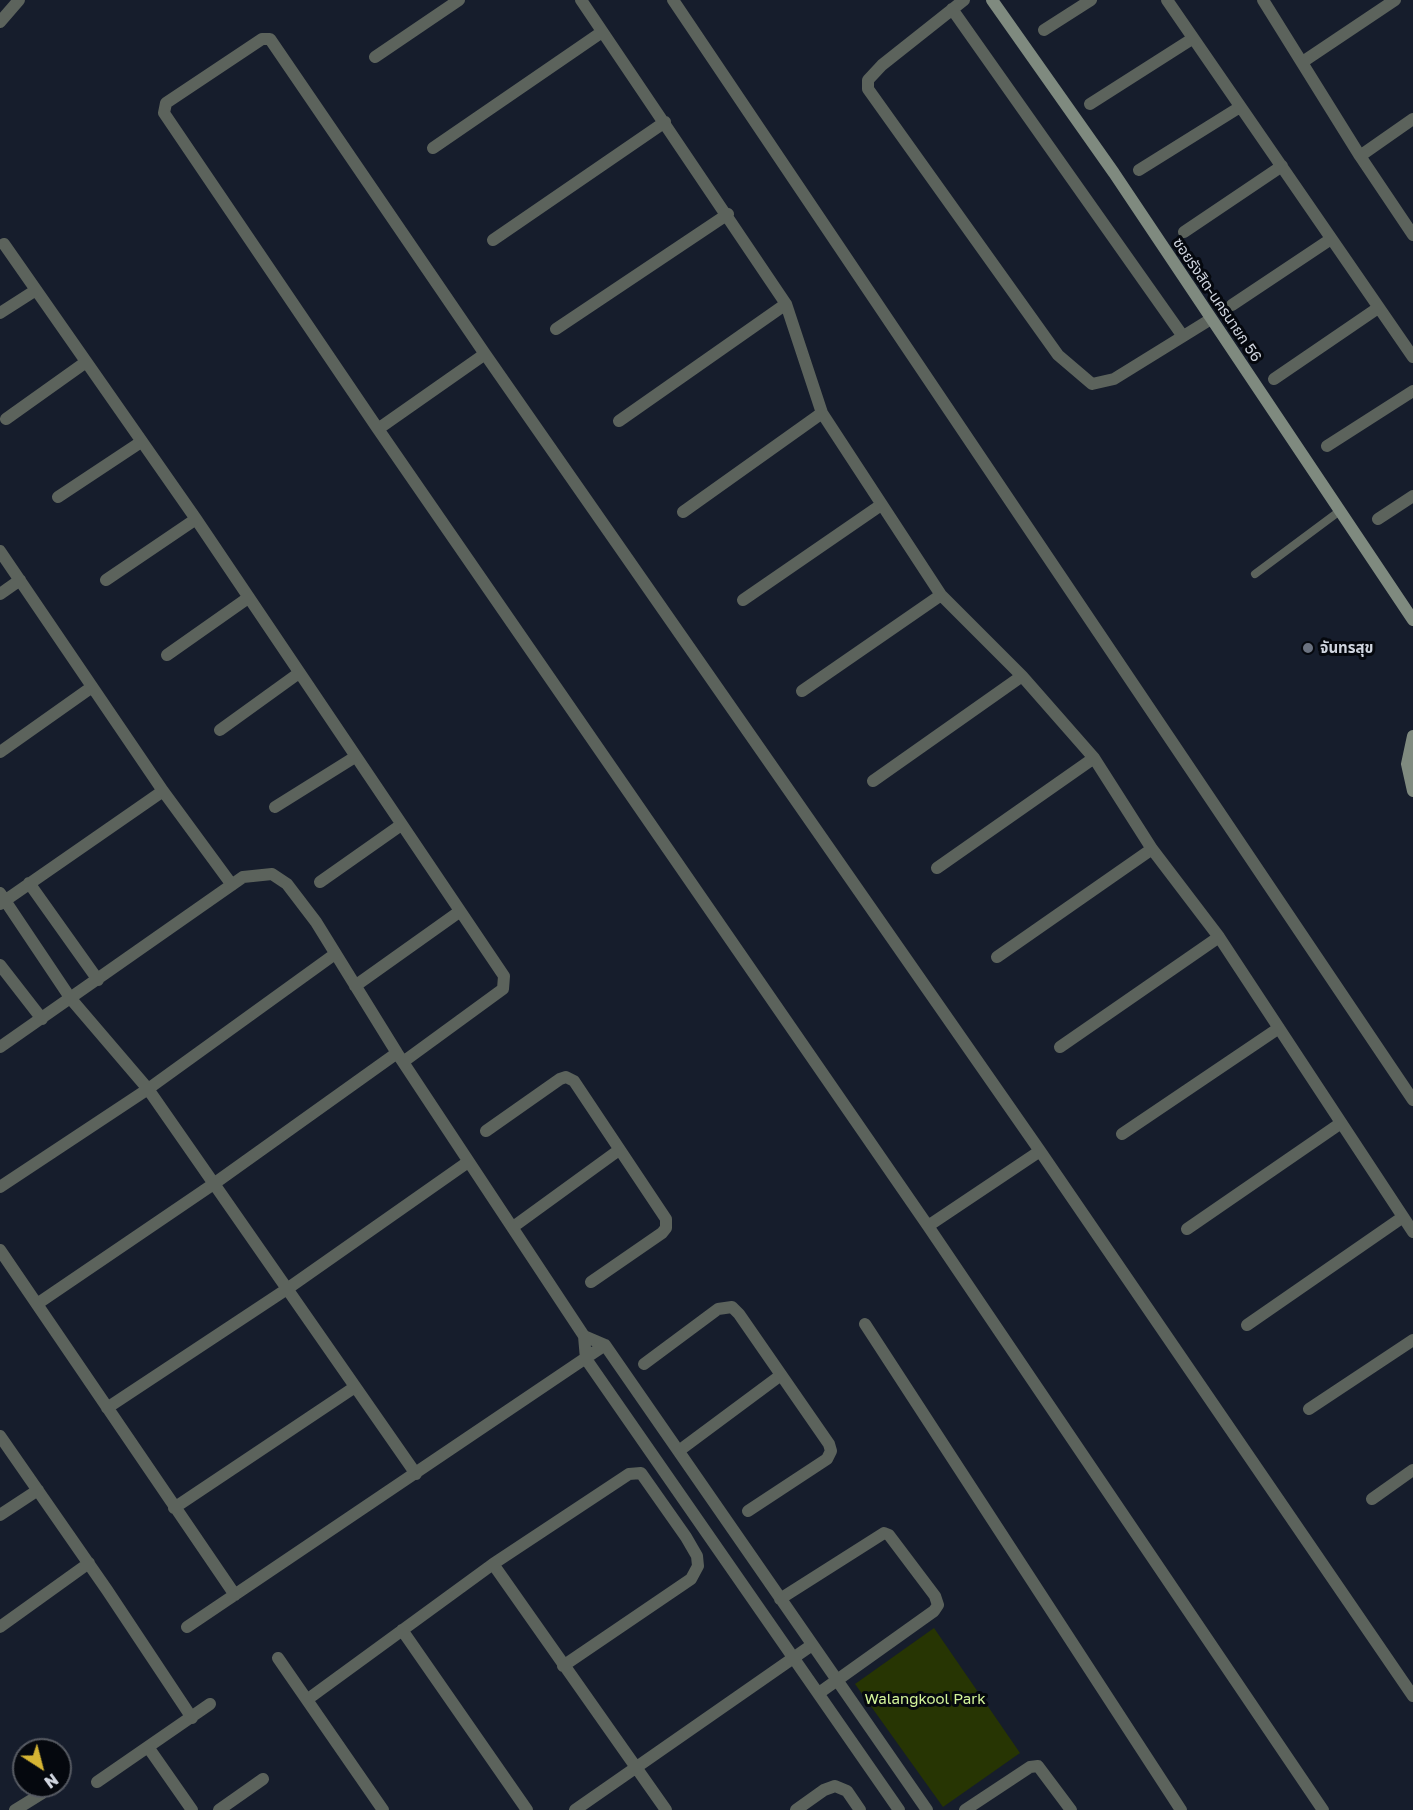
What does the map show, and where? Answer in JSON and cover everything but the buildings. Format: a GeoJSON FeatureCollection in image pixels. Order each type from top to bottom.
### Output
{"type":"FeatureCollection","features":[{"type":"Feature","properties":{"kind":"street"},"geometry":{"type":"LineString","coordinates":[[0,22],[19,0]]}},
{"type":"Feature","properties":{"kind":"street"},"geometry":{"type":"LineString","coordinates":[[375,57],[459,0]]}},
{"type":"Feature","properties":{"kind":"street"},"geometry":{"type":"LineString","coordinates":[[581,0],[728,214],[786,304],[822,413],[941,595],[1022,676],[1094,758],[1152,849],[1219,937],[1413,1232]]}},
{"type":"Feature","properties":{"kind":"street"},"geometry":{"type":"LineString","coordinates":[[673,0],[1413,1100]]}},
{"type":"Feature","properties":{"kind":"street"},"geometry":{"type":"LineString","coordinates":[[964,0],[882,65],[868,80],[868,89],[1058,355],[1092,384],[1114,379],[1211,319]]}},
{"type":"Feature","properties":{"kind":"street","name":"ซอยรังสิต-นครนายก 56"},"geometry":{"type":"LineString","coordinates":[[992,0],[1114,173],[1413,620]]}},
{"type":"Feature","properties":{"kind":"street"},"geometry":{"type":"LineString","coordinates":[[1044,30],[1091,0]]}},
{"type":"Feature","properties":{"kind":"street"},"geometry":{"type":"LineString","coordinates":[[1167,0],[1413,357]]}},
{"type":"Feature","properties":{"kind":"street"},"geometry":{"type":"LineString","coordinates":[[1263,0],[1304,62],[1360,156],[1413,235]]}},
{"type":"Feature","properties":{"kind":"street"},"geometry":{"type":"LineString","coordinates":[[1304,62],[1395,0]]}},
{"type":"Feature","properties":{"kind":"street"},"geometry":{"type":"LineString","coordinates":[[952,9],[1182,335]]}},
{"type":"Feature","properties":{"kind":"street"},"geometry":{"type":"LineString","coordinates":[[432,148],[602,32]]}},
{"type":"Feature","properties":{"kind":"street"},"geometry":{"type":"LineString","coordinates":[[1323,1810],[928,1226],[378,429],[164,113],[166,103],[262,39],[270,39],[485,354],[1040,1151],[1413,1696]]}},
{"type":"Feature","properties":{"kind":"street"},"geometry":{"type":"LineString","coordinates":[[1090,104],[1192,39]]}},
{"type":"Feature","properties":{"kind":"street"},"geometry":{"type":"LineString","coordinates":[[1139,170],[1240,107]]}},
{"type":"Feature","properties":{"kind":"street"},"geometry":{"type":"LineString","coordinates":[[1360,156],[1413,119]]}},
{"type":"Feature","properties":{"kind":"street"},"geometry":{"type":"LineString","coordinates":[[493,240],[665,122]]}},
{"type":"Feature","properties":{"kind":"street"},"geometry":{"type":"LineString","coordinates":[[1184,232],[1282,166]]}},
{"type":"Feature","properties":{"kind":"street"},"geometry":{"type":"LineString","coordinates":[[556,329],[728,214]]}},
{"type":"Feature","properties":{"kind":"street"},"geometry":{"type":"LineString","coordinates":[[1232,305],[1331,240]]}},
{"type":"Feature","properties":{"kind":"street"},"geometry":{"type":"LineString","coordinates":[[4,244],[196,519],[400,825],[504,976],[503,989],[37,1304]]}},
{"type":"Feature","properties":{"kind":"street"},"geometry":{"type":"LineString","coordinates":[[0,313],[36,290]]}},
{"type":"Feature","properties":{"kind":"street"},"geometry":{"type":"LineString","coordinates":[[619,421],[786,304]]}},
{"type":"Feature","properties":{"kind":"street"},"geometry":{"type":"LineString","coordinates":[[1274,379],[1378,308]]}},
{"type":"Feature","properties":{"kind":"street"},"geometry":{"type":"LineString","coordinates":[[378,429],[485,354]]}},
{"type":"Feature","properties":{"kind":"street"},"geometry":{"type":"LineString","coordinates":[[6,419],[86,362]]}},
{"type":"Feature","properties":{"kind":"street"},"geometry":{"type":"LineString","coordinates":[[1327,446],[1413,391]]}},
{"type":"Feature","properties":{"kind":"street"},"geometry":{"type":"LineString","coordinates":[[683,512],[822,413]]}},
{"type":"Feature","properties":{"kind":"street"},"geometry":{"type":"LineString","coordinates":[[58,497],[141,442]]}},
{"type":"Feature","properties":{"kind":"street"},"geometry":{"type":"LineString","coordinates":[[1378,519],[1413,496]]}},
{"type":"Feature","properties":{"kind":"street"},"geometry":{"type":"LineString","coordinates":[[743,600],[881,505]]}},
{"type":"Feature","properties":{"kind":"street"},"geometry":{"type":"LineString","coordinates":[[106,580],[196,519]]}},
{"type":"Feature","properties":{"kind":"street"},"geometry":{"type":"LineString","coordinates":[[0,550],[163,791],[232,885]]}},
{"type":"Feature","properties":{"kind":"street"},"geometry":{"type":"LineString","coordinates":[[0,594],[20,580]]}},
{"type":"Feature","properties":{"kind":"street"},"geometry":{"type":"LineString","coordinates":[[802,691],[941,595]]}},
{"type":"Feature","properties":{"kind":"street"},"geometry":{"type":"LineString","coordinates":[[167,655],[248,598]]}},
{"type":"Feature","properties":{"kind":"street"},"geometry":{"type":"LineString","coordinates":[[220,730],[299,673]]}},
{"type":"Feature","properties":{"kind":"street"},"geometry":{"type":"LineString","coordinates":[[873,781],[1022,676]]}},
{"type":"Feature","properties":{"kind":"street"},"geometry":{"type":"LineString","coordinates":[[0,752],[92,687]]}},
{"type":"Feature","properties":{"kind":"street"},"geometry":{"type":"LineString","coordinates":[[1413,736],[1407,764],[1413,791]]}},
{"type":"Feature","properties":{"kind":"street"},"geometry":{"type":"LineString","coordinates":[[275,807],[355,757]]}},
{"type":"Feature","properties":{"kind":"street"},"geometry":{"type":"LineString","coordinates":[[937,868],[1094,758]]}},
{"type":"Feature","properties":{"kind":"street"},"geometry":{"type":"LineString","coordinates":[[163,791],[29,884],[2,899],[71,999],[148,1089],[416,1474]]}},
{"type":"Feature","properties":{"kind":"street"},"geometry":{"type":"LineString","coordinates":[[320,882],[400,825]]}},
{"type":"Feature","properties":{"kind":"street"},"geometry":{"type":"LineString","coordinates":[[997,957],[1152,849]]}},
{"type":"Feature","properties":{"kind":"street"},"geometry":{"type":"LineString","coordinates":[[0,1047],[243,877],[272,874],[287,885],[311,916],[468,1162],[584,1336],[586,1359],[899,1810]]}},
{"type":"Feature","properties":{"kind":"street"},"geometry":{"type":"LineString","coordinates":[[29,884],[98,980]]}},
{"type":"Feature","properties":{"kind":"street"},"geometry":{"type":"LineString","coordinates":[[355,986],[459,912]]}},
{"type":"Feature","properties":{"kind":"street"},"geometry":{"type":"LineString","coordinates":[[1060,1047],[1219,937]]}},
{"type":"Feature","properties":{"kind":"street"},"geometry":{"type":"LineString","coordinates":[[0,1187],[148,1089],[335,954]]}},
{"type":"Feature","properties":{"kind":"street"},"geometry":{"type":"LineString","coordinates":[[0,965],[42,1019]]}},
{"type":"Feature","properties":{"kind":"street"},"geometry":{"type":"LineString","coordinates":[[1122,1134],[1279,1028]]}},
{"type":"Feature","properties":{"kind":"street"},"geometry":{"type":"LineString","coordinates":[[486,1131],[566,1077],[574,1081],[666,1219],[666,1228],[591,1282]]}},
{"type":"Feature","properties":{"kind":"street"},"geometry":{"type":"LineString","coordinates":[[1187,1229],[1341,1123]]}},
{"type":"Feature","properties":{"kind":"street"},"geometry":{"type":"LineString","coordinates":[[513,1227],[619,1150]]}},
{"type":"Feature","properties":{"kind":"street"},"geometry":{"type":"LineString","coordinates":[[928,1226],[1040,1151]]}},
{"type":"Feature","properties":{"kind":"street"},"geometry":{"type":"LineString","coordinates":[[107,1408],[287,1288],[468,1162]]}},
{"type":"Feature","properties":{"kind":"street"},"geometry":{"type":"LineString","coordinates":[[1247,1325],[1403,1217]]}},
{"type":"Feature","properties":{"kind":"street"},"geometry":{"type":"LineString","coordinates":[[0,1250],[235,1595]]}},
{"type":"Feature","properties":{"kind":"street"},"geometry":{"type":"LineString","coordinates":[[644,1364],[718,1309],[726,1306],[732,1307],[739,1314],[829,1444],[831,1451],[826,1459],[748,1511]]}},
{"type":"Feature","properties":{"kind":"street"},"geometry":{"type":"LineString","coordinates":[[865,1324],[1181,1810]]}},
{"type":"Feature","properties":{"kind":"street"},"geometry":{"type":"LineString","coordinates":[[584,1336],[605,1345],[680,1450],[780,1599],[927,1810]]}},
{"type":"Feature","properties":{"kind":"street"},"geometry":{"type":"LineString","coordinates":[[1309,1409],[1413,1340]]}},
{"type":"Feature","properties":{"kind":"street"},"geometry":{"type":"LineString","coordinates":[[188,1627],[605,1345]]}},
{"type":"Feature","properties":{"kind":"street"},"geometry":{"type":"LineString","coordinates":[[680,1450],[781,1375]]}},
{"type":"Feature","properties":{"kind":"street"},"geometry":{"type":"LineString","coordinates":[[174,1508],[355,1387]]}},
{"type":"Feature","properties":{"kind":"street"},"geometry":{"type":"LineString","coordinates":[[0,1436],[89,1563],[192,1718]]}},
{"type":"Feature","properties":{"kind":"street"},"geometry":{"type":"LineString","coordinates":[[1372,1499],[1413,1470]]}},
{"type":"Feature","properties":{"kind":"street"},"geometry":{"type":"LineString","coordinates":[[308,1699],[493,1564],[635,1472],[641,1473],[686,1536],[697,1556],[698,1566],[691,1579],[563,1666]]}},
{"type":"Feature","properties":{"kind":"street"},"geometry":{"type":"LineString","coordinates":[[0,1515],[38,1490]]}},
{"type":"Feature","properties":{"kind":"street"},"geometry":{"type":"LineString","coordinates":[[780,1599],[884,1533],[889,1535],[935,1596],[938,1605],[934,1611],[819,1694]]}},
{"type":"Feature","properties":{"kind":"street"},"geometry":{"type":"LineString","coordinates":[[0,1627],[89,1563]]}},
{"type":"Feature","properties":{"kind":"street"},"geometry":{"type":"LineString","coordinates":[[493,1564],[666,1810]]}},
{"type":"Feature","properties":{"kind":"street"},"geometry":{"type":"LineString","coordinates":[[402,1630],[527,1810]]}},
{"type":"Feature","properties":{"kind":"street"},"geometry":{"type":"LineString","coordinates":[[575,1810],[812,1645]]}},
{"type":"Feature","properties":{"kind":"street"},"geometry":{"type":"LineString","coordinates":[[278,1658],[383,1810]]}},
{"type":"Feature","properties":{"kind":"street"},"geometry":{"type":"LineString","coordinates":[[97,1782],[210,1704]]}},
{"type":"Feature","properties":{"kind":"street"},"geometry":{"type":"LineString","coordinates":[[148,1747],[192,1810]]}},
{"type":"Feature","properties":{"kind":"street"},"geometry":{"type":"LineString","coordinates":[[965,1810],[1030,1767],[1038,1766],[1071,1810]]}},
{"type":"Feature","properties":{"kind":"street"},"geometry":{"type":"LineString","coordinates":[[219,1810],[263,1779]]}},
{"type":"Feature","properties":{"kind":"street"},"geometry":{"type":"LineString","coordinates":[[796,1810],[824,1790],[835,1786],[847,1791],[860,1810]]}},
{"type":"Feature","properties":{"kind":"street"},"geometry":{"type":"LineString","coordinates":[[15,1810],[34,1798]]}},
{"type":"Feature","properties":{"kind":"lane"},"geometry":{"type":"LineString","coordinates":[[1255,574],[1341,510]]}},
{"type":"Feature","properties":{"kind":"green space","name":"Walangkool Park"},"geometry":{"type":"Polygon","coordinates":[[[934,1628],[1020,1753],[943,1807],[855,1684],[934,1628]]]}},
{"type":"Feature","properties":{"kind":"place","name":"จันทรสุข"},"geometry":{"type":"Point","coordinates":[1308,648]}}]}
